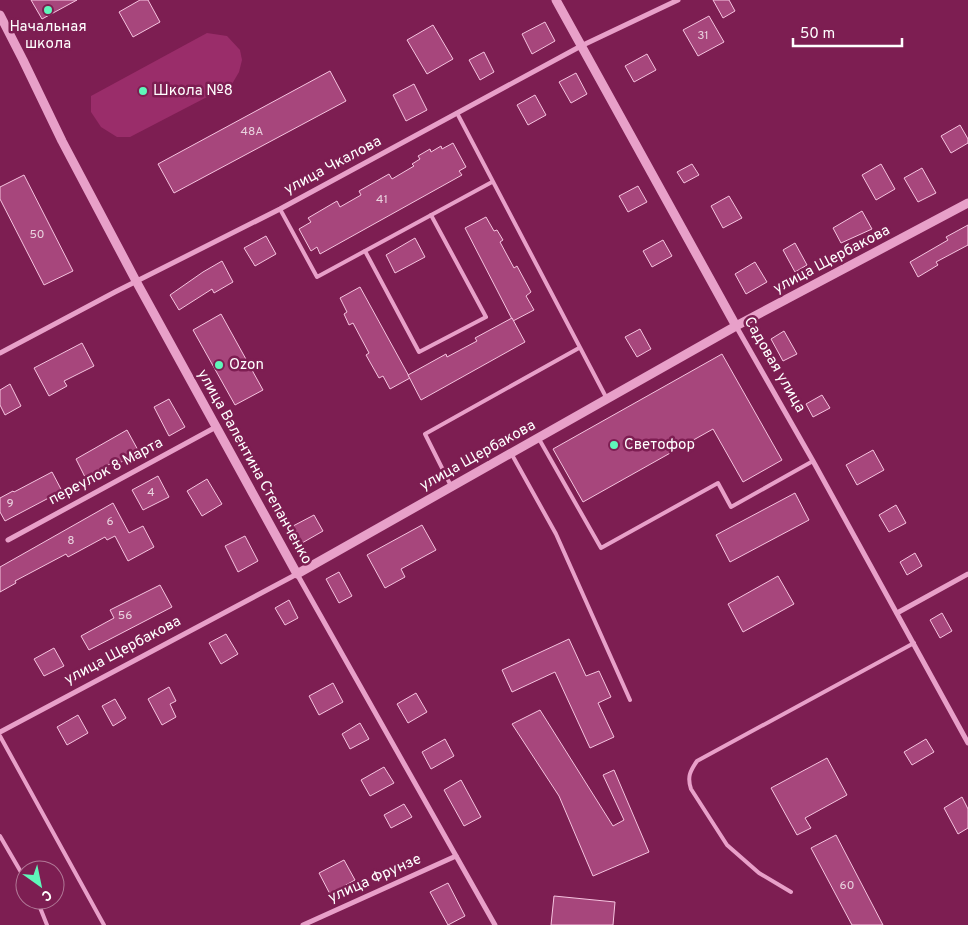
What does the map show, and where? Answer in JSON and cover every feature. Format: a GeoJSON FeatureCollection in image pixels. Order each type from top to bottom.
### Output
{"type":"FeatureCollection","features":[{"type":"Feature","properties":{"kind":"street","name":"Садовая улица"},"geometry":{"type":"LineString","coordinates":[[556,0],[968,743]]}},
{"type":"Feature","properties":{"kind":"street","name":"улица Чкалова"},"geometry":{"type":"LineString","coordinates":[[0,353],[136,281],[280,209],[581,46],[678,0]]}},
{"type":"Feature","properties":{"kind":"street","name":"улица Валентина Степанченко"},"geometry":{"type":"LineString","coordinates":[[0,15],[62,141],[136,281],[297,574],[495,925]]}},
{"type":"Feature","properties":{"kind":"street","name":"улица Щербакова"},"geometry":{"type":"LineString","coordinates":[[0,732],[297,574],[736,326],[968,203]]}},
{"type":"Feature","properties":{"kind":"street","name":"переулок 8 Марта"},"geometry":{"type":"LineString","coordinates":[[8,540],[216,427]]}},
{"type":"Feature","properties":{"kind":"street"},"geometry":{"type":"LineString","coordinates":[[897,613],[968,574]]}},
{"type":"Feature","properties":{"kind":"street","name":"улица Фрунзе"},"geometry":{"type":"LineString","coordinates":[[303,925],[456,856]]}},
{"type":"Feature","properties":{"kind":"lane"},"geometry":{"type":"LineString","coordinates":[[457,113],[607,399]]}},
{"type":"Feature","properties":{"kind":"lane"},"geometry":{"type":"LineString","coordinates":[[280,209],[317,277],[492,182]]}},
{"type":"Feature","properties":{"kind":"lane"},"geometry":{"type":"LineString","coordinates":[[365,251],[419,352],[486,317],[431,215]]}},
{"type":"Feature","properties":{"kind":"lane"},"geometry":{"type":"LineString","coordinates":[[452,487],[425,434],[580,348]]}},
{"type":"Feature","properties":{"kind":"lane"},"geometry":{"type":"LineString","coordinates":[[538,438],[601,548],[718,483],[731,507],[813,461]]}},
{"type":"Feature","properties":{"kind":"lane"},"geometry":{"type":"LineString","coordinates":[[511,453],[556,534],[630,700]]}},
{"type":"Feature","properties":{"kind":"lane"},"geometry":{"type":"LineString","coordinates":[[791,892],[759,873],[727,846],[690,789],[688,779],[691,770],[697,761],[914,644]]}},
{"type":"Feature","properties":{"kind":"lane"},"geometry":{"type":"LineString","coordinates":[[0,736],[104,925]]}},
{"type":"Feature","properties":{"kind":"lane"},"geometry":{"type":"LineString","coordinates":[[0,836],[15,862]]}},
{"type":"Feature","properties":{"kind":"lane"},"geometry":{"type":"LineString","coordinates":[[41,910],[47,925]]}},
{"type":"Feature","properties":{"kind":"shaded area"},"geometry":{"type":"Polygon","coordinates":[[[207,33],[227,36],[240,50],[242,60],[239,72],[232,84],[130,137],[117,137],[101,127],[91,112],[91,96],[207,33]]]}},
{"type":"Feature","properties":{"kind":"building","name":"Начальная школа"},"geometry":{"type":"Polygon","coordinates":[[[31,0],[77,0],[42,19],[31,0]]]}},
{"type":"Feature","properties":{"kind":"building"},"geometry":{"type":"Polygon","coordinates":[[[140,0],[148,0],[160,22],[133,37],[119,12],[140,0]]]}},
{"type":"Feature","properties":{"kind":"building"},"geometry":{"type":"Polygon","coordinates":[[[713,0],[729,0],[735,11],[723,18],[713,0]]]}},
{"type":"Feature","properties":{"kind":"building"},"geometry":{"type":"Polygon","coordinates":[[[709,16],[724,42],[698,56],[683,30],[709,16]]]}},
{"type":"Feature","properties":{"kind":"building"},"geometry":{"type":"Polygon","coordinates":[[[545,22],[555,41],[532,54],[522,34],[545,22]]]}},
{"type":"Feature","properties":{"kind":"building"},"geometry":{"type":"Polygon","coordinates":[[[433,25],[453,59],[427,74],[407,40],[433,25]]]}},
{"type":"Feature","properties":{"kind":"building"},"geometry":{"type":"Polygon","coordinates":[[[484,52],[494,72],[480,80],[469,60],[484,52]]]}},
{"type":"Feature","properties":{"kind":"building"},"geometry":{"type":"Polygon","coordinates":[[[647,54],[656,70],[634,82],[625,66],[647,54]]]}},
{"type":"Feature","properties":{"kind":"building"},"geometry":{"type":"Polygon","coordinates":[[[330,71],[346,101],[174,193],[158,164],[330,71]]]}},
{"type":"Feature","properties":{"kind":"building"},"geometry":{"type":"Polygon","coordinates":[[[576,73],[587,94],[571,103],[559,82],[576,73]]]}},
{"type":"Feature","properties":{"kind":"building"},"geometry":{"type":"Polygon","coordinates":[[[414,84],[427,110],[406,121],[393,95],[414,84]]]}},
{"type":"Feature","properties":{"kind":"building"},"geometry":{"type":"Polygon","coordinates":[[[535,95],[546,115],[528,125],[517,105],[535,95]]]}},
{"type":"Feature","properties":{"kind":"building"},"geometry":{"type":"Polygon","coordinates":[[[960,125],[968,139],[968,143],[951,153],[941,136],[960,125]]]}},
{"type":"Feature","properties":{"kind":"building"},"geometry":{"type":"Polygon","coordinates":[[[453,143],[466,167],[459,171],[462,175],[320,254],[317,247],[311,251],[299,229],[311,222],[308,218],[337,201],[340,207],[361,195],[359,191],[389,174],[392,179],[414,166],[412,164],[420,159],[418,156],[430,149],[431,152],[441,146],[442,149],[453,143]]]}},
{"type":"Feature","properties":{"kind":"building"},"geometry":{"type":"Polygon","coordinates":[[[692,164],[699,175],[684,183],[677,172],[692,164]]]}},
{"type":"Feature","properties":{"kind":"building"},"geometry":{"type":"Polygon","coordinates":[[[881,164],[895,189],[876,200],[862,175],[881,164]]]}},
{"type":"Feature","properties":{"kind":"building"},"geometry":{"type":"Polygon","coordinates":[[[922,168],[936,193],[918,202],[904,178],[922,168]]]}},
{"type":"Feature","properties":{"kind":"building"},"geometry":{"type":"Polygon","coordinates":[[[24,175],[73,271],[44,285],[0,199],[0,187],[24,175]]]}},
{"type":"Feature","properties":{"kind":"building"},"geometry":{"type":"Polygon","coordinates":[[[638,186],[647,202],[628,212],[619,196],[638,186]]]}},
{"type":"Feature","properties":{"kind":"building"},"geometry":{"type":"Polygon","coordinates":[[[729,196],[742,218],[723,228],[711,206],[729,196]]]}},
{"type":"Feature","properties":{"kind":"building"},"geometry":{"type":"Polygon","coordinates":[[[862,211],[872,229],[841,243],[833,228],[862,211]]]}},
{"type":"Feature","properties":{"kind":"building"},"geometry":{"type":"Polygon","coordinates":[[[486,217],[494,231],[497,230],[503,240],[500,242],[514,268],[517,266],[531,292],[526,296],[534,310],[513,321],[465,228],[486,217]]]}},
{"type":"Feature","properties":{"kind":"building"},"geometry":{"type":"Polygon","coordinates":[[[968,225],[968,245],[936,262],[938,265],[918,277],[910,262],[948,240],[946,237],[968,225]]]}},
{"type":"Feature","properties":{"kind":"building"},"geometry":{"type":"Polygon","coordinates":[[[266,236],[276,254],[255,266],[244,248],[266,236]]]}},
{"type":"Feature","properties":{"kind":"building"},"geometry":{"type":"Polygon","coordinates":[[[415,238],[425,257],[395,273],[386,255],[415,238]]]}},
{"type":"Feature","properties":{"kind":"building"},"geometry":{"type":"Polygon","coordinates":[[[663,240],[672,256],[652,267],[643,251],[663,240]]]}},
{"type":"Feature","properties":{"kind":"building"},"geometry":{"type":"Polygon","coordinates":[[[795,243],[807,265],[795,272],[783,250],[795,243]]]}},
{"type":"Feature","properties":{"kind":"building"},"geometry":{"type":"Polygon","coordinates":[[[222,261],[233,282],[214,293],[212,289],[179,310],[170,295],[222,261]]]}},
{"type":"Feature","properties":{"kind":"building"},"geometry":{"type":"Polygon","coordinates":[[[755,262],[767,282],[746,294],[735,274],[755,262]]]}},
{"type":"Feature","properties":{"kind":"building"},"geometry":{"type":"Polygon","coordinates":[[[360,287],[410,378],[390,389],[383,376],[379,378],[366,355],[369,353],[353,323],[349,325],[344,314],[347,312],[340,298],[360,287]]]}},
{"type":"Feature","properties":{"kind":"building"},"geometry":{"type":"Polygon","coordinates":[[[221,314],[263,390],[235,405],[193,330],[221,314]]]}},
{"type":"Feature","properties":{"kind":"building"},"geometry":{"type":"Polygon","coordinates":[[[512,318],[525,342],[421,400],[408,375],[446,354],[447,357],[477,341],[475,338],[512,318]]]}},
{"type":"Feature","properties":{"kind":"building"},"geometry":{"type":"Polygon","coordinates":[[[640,329],[651,349],[637,357],[625,337],[640,329]]]}},
{"type":"Feature","properties":{"kind":"building"},"geometry":{"type":"Polygon","coordinates":[[[784,331],[797,354],[783,361],[771,339],[784,331]]]}},
{"type":"Feature","properties":{"kind":"building"},"geometry":{"type":"Polygon","coordinates":[[[82,343],[94,366],[64,381],[67,386],[49,396],[34,368],[82,343]]]}},
{"type":"Feature","properties":{"kind":"building"},"geometry":{"type":"Polygon","coordinates":[[[722,354],[782,460],[743,482],[713,429],[583,502],[553,449],[722,354]]]}},
{"type":"Feature","properties":{"kind":"building"},"geometry":{"type":"Polygon","coordinates":[[[10,384],[21,406],[5,415],[0,405],[0,390],[10,384]]]}},
{"type":"Feature","properties":{"kind":"building"},"geometry":{"type":"Polygon","coordinates":[[[822,395],[830,408],[813,417],[806,404],[822,395]]]}},
{"type":"Feature","properties":{"kind":"building"},"geometry":{"type":"Polygon","coordinates":[[[169,399],[185,427],[169,436],[154,407],[169,399]]]}},
{"type":"Feature","properties":{"kind":"building"},"geometry":{"type":"Polygon","coordinates":[[[127,430],[139,452],[116,465],[114,462],[85,477],[76,459],[127,430]]]}},
{"type":"Feature","properties":{"kind":"building"},"geometry":{"type":"Polygon","coordinates":[[[873,450],[884,470],[857,485],[846,465],[873,450]]]}},
{"type":"Feature","properties":{"kind":"building"},"geometry":{"type":"Polygon","coordinates":[[[52,472],[62,491],[5,521],[0,512],[0,498],[52,472]]]}},
{"type":"Feature","properties":{"kind":"building"},"geometry":{"type":"Polygon","coordinates":[[[158,476],[169,497],[143,510],[132,490],[158,476]]]}},
{"type":"Feature","properties":{"kind":"building"},"geometry":{"type":"Polygon","coordinates":[[[207,479],[222,504],[202,516],[187,491],[207,479]]]}},
{"type":"Feature","properties":{"kind":"building"},"geometry":{"type":"Polygon","coordinates":[[[795,493],[809,520],[730,562],[716,535],[795,493]]]}},
{"type":"Feature","properties":{"kind":"building"},"geometry":{"type":"Polygon","coordinates":[[[113,503],[129,533],[143,526],[154,547],[128,561],[115,536],[107,540],[105,537],[68,557],[66,554],[15,581],[16,583],[0,592],[0,567],[113,503]]]}},
{"type":"Feature","properties":{"kind":"building"},"geometry":{"type":"Polygon","coordinates":[[[896,505],[906,523],[889,532],[879,515],[896,505]]]}},
{"type":"Feature","properties":{"kind":"building"},"geometry":{"type":"Polygon","coordinates":[[[314,515],[323,531],[302,543],[293,526],[314,515]]]}},
{"type":"Feature","properties":{"kind":"building"},"geometry":{"type":"Polygon","coordinates":[[[422,525],[436,550],[401,569],[405,577],[385,588],[367,555],[422,525]]]}},
{"type":"Feature","properties":{"kind":"building"},"geometry":{"type":"Polygon","coordinates":[[[245,536],[258,561],[238,572],[225,546],[245,536]]]}},
{"type":"Feature","properties":{"kind":"building"},"geometry":{"type":"Polygon","coordinates":[[[915,553],[922,566],[907,575],[900,562],[915,553]]]}},
{"type":"Feature","properties":{"kind":"building"},"geometry":{"type":"Polygon","coordinates":[[[339,572],[352,596],[339,603],[326,579],[339,572]]]}},
{"type":"Feature","properties":{"kind":"building"},"geometry":{"type":"Polygon","coordinates":[[[778,576],[794,604],[743,632],[728,604],[778,576]]]}},
{"type":"Feature","properties":{"kind":"building"},"geometry":{"type":"Polygon","coordinates":[[[160,585],[172,607],[89,650],[81,636],[114,618],[110,610],[160,585]]]}},
{"type":"Feature","properties":{"kind":"building"},"geometry":{"type":"Polygon","coordinates":[[[289,600],[298,618],[285,625],[275,608],[289,600]]]}},
{"type":"Feature","properties":{"kind":"building"},"geometry":{"type":"Polygon","coordinates":[[[942,613],[952,631],[940,638],[930,620],[942,613]]]}},
{"type":"Feature","properties":{"kind":"building"},"geometry":{"type":"Polygon","coordinates":[[[226,634],[238,654],[221,664],[209,643],[226,634]]]}},
{"type":"Feature","properties":{"kind":"building"},"geometry":{"type":"Polygon","coordinates":[[[569,639],[586,676],[599,671],[611,697],[598,703],[614,737],[590,748],[555,672],[512,692],[502,670],[569,639]]]}},
{"type":"Feature","properties":{"kind":"building"},"geometry":{"type":"Polygon","coordinates":[[[54,648],[64,666],[44,676],[34,659],[54,648]]]}},
{"type":"Feature","properties":{"kind":"building"},"geometry":{"type":"Polygon","coordinates":[[[333,683],[343,702],[319,715],[309,696],[333,683]]]}},
{"type":"Feature","properties":{"kind":"building"},"geometry":{"type":"Polygon","coordinates":[[[169,687],[176,701],[170,704],[176,717],[162,725],[148,699],[169,687]]]}},
{"type":"Feature","properties":{"kind":"building"},"geometry":{"type":"Polygon","coordinates":[[[416,693],[427,712],[408,723],[397,704],[416,693]]]}},
{"type":"Feature","properties":{"kind":"building"},"geometry":{"type":"Polygon","coordinates":[[[115,699],[126,718],[113,726],[102,706],[115,699]]]}},
{"type":"Feature","properties":{"kind":"building"},"geometry":{"type":"Polygon","coordinates":[[[540,710],[613,826],[624,820],[603,775],[614,770],[649,852],[593,876],[559,796],[512,724],[540,710]]]}},
{"type":"Feature","properties":{"kind":"building"},"geometry":{"type":"Polygon","coordinates":[[[78,715],[88,733],[67,745],[57,727],[78,715]]]}},
{"type":"Feature","properties":{"kind":"building"},"geometry":{"type":"Polygon","coordinates":[[[360,723],[369,739],[350,749],[342,734],[360,723]]]}},
{"type":"Feature","properties":{"kind":"building"},"geometry":{"type":"Polygon","coordinates":[[[445,739],[454,756],[431,769],[422,752],[445,739]]]}},
{"type":"Feature","properties":{"kind":"building"},"geometry":{"type":"Polygon","coordinates":[[[926,739],[934,752],[912,765],[904,752],[926,739]]]}},
{"type":"Feature","properties":{"kind":"building"},"geometry":{"type":"Polygon","coordinates":[[[827,758],[847,795],[805,818],[811,828],[797,835],[771,788],[827,758]]]}},
{"type":"Feature","properties":{"kind":"building"},"geometry":{"type":"Polygon","coordinates":[[[384,767],[394,783],[370,796],[361,780],[384,767]]]}},
{"type":"Feature","properties":{"kind":"building"},"geometry":{"type":"Polygon","coordinates":[[[461,780],[481,817],[464,826],[444,790],[461,780]]]}},
{"type":"Feature","properties":{"kind":"building"},"geometry":{"type":"Polygon","coordinates":[[[962,797],[968,809],[968,828],[958,834],[944,808],[962,797]]]}},
{"type":"Feature","properties":{"kind":"building"},"geometry":{"type":"Polygon","coordinates":[[[404,804],[412,817],[391,828],[384,815],[404,804]]]}},
{"type":"Feature","properties":{"kind":"building"},"geometry":{"type":"Polygon","coordinates":[[[836,835],[883,925],[852,925],[811,848],[836,835]]]}},
{"type":"Feature","properties":{"kind":"building"},"geometry":{"type":"Polygon","coordinates":[[[344,860],[355,880],[330,894],[319,873],[344,860]]]}},
{"type":"Feature","properties":{"kind":"building"},"geometry":{"type":"Polygon","coordinates":[[[448,883],[465,916],[448,925],[430,892],[448,883]]]}},
{"type":"Feature","properties":{"kind":"building"},"geometry":{"type":"Polygon","coordinates":[[[554,896],[615,902],[613,925],[551,925],[554,896]]]}},
{"type":"Feature","properties":{"kind":"place","name":"Начальная школа"},"geometry":{"type":"Point","coordinates":[48,10]}},
{"type":"Feature","properties":{"kind":"place","name":"Школа №8"},"geometry":{"type":"Point","coordinates":[143,91]}},
{"type":"Feature","properties":{"kind":"place","name":"Ozon"},"geometry":{"type":"Point","coordinates":[219,365]}},
{"type":"Feature","properties":{"kind":"place","name":"Светофор"},"geometry":{"type":"Point","coordinates":[614,445]}}]}
